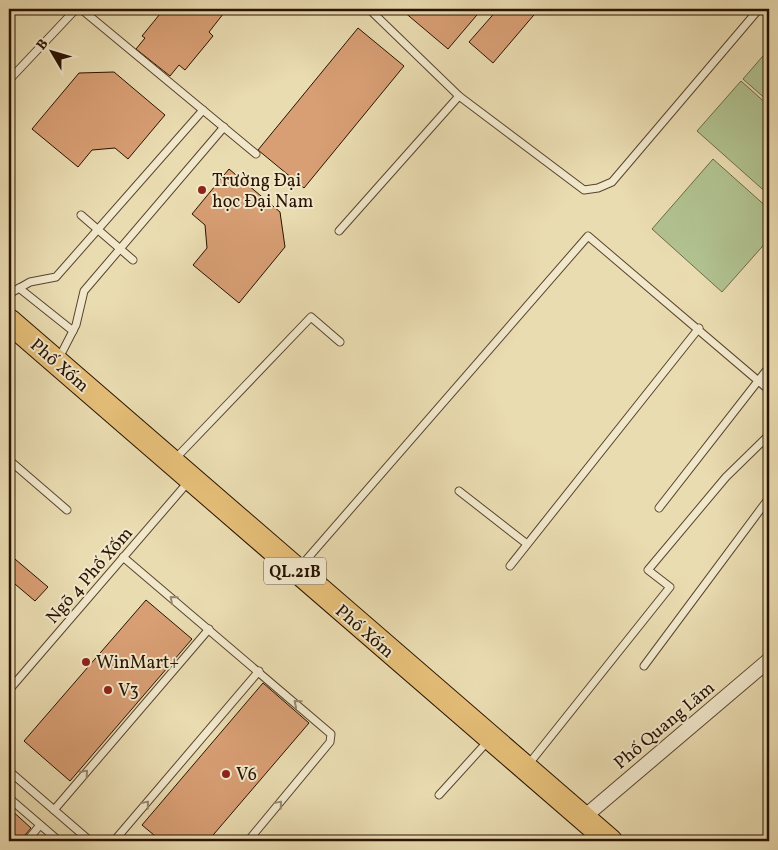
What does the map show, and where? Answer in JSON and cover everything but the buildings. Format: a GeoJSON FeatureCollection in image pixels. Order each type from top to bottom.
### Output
{"type":"FeatureCollection","features":[{"type":"Feature","properties":{"kind":"highway","name":"Phố Xốm"},"geometry":{"type":"LineString","coordinates":[[9,321],[296,572],[610,841]]}},
{"type":"Feature","properties":{"kind":"street","name":"Phố Quang Lãm"},"geometry":{"type":"LineString","coordinates":[[583,818],[769,660]]}},
{"type":"Feature","properties":{"kind":"lane"},"geometry":{"type":"LineString","coordinates":[[9,80],[76,9]]}},
{"type":"Feature","properties":{"kind":"lane"},"geometry":{"type":"LineString","coordinates":[[81,9],[256,154]]}},
{"type":"Feature","properties":{"kind":"lane"},"geometry":{"type":"LineString","coordinates":[[369,9],[459,96],[584,190],[598,188],[612,182],[759,9]]}},
{"type":"Feature","properties":{"kind":"lane"},"geometry":{"type":"LineString","coordinates":[[339,232],[459,96]]}},
{"type":"Feature","properties":{"kind":"lane"},"geometry":{"type":"LineString","coordinates":[[9,294],[30,282],[56,277],[203,110]]}},
{"type":"Feature","properties":{"kind":"lane"},"geometry":{"type":"LineString","coordinates":[[57,362],[73,331],[84,291],[224,127]]}},
{"type":"Feature","properties":{"kind":"lane"},"geometry":{"type":"LineString","coordinates":[[81,215],[133,260]]}},
{"type":"Feature","properties":{"kind":"lane"},"geometry":{"type":"LineString","coordinates":[[296,572],[588,236],[699,328],[769,390]]}},
{"type":"Feature","properties":{"kind":"lane"},"geometry":{"type":"LineString","coordinates":[[18,288],[73,331]]}},
{"type":"Feature","properties":{"kind":"lane"},"geometry":{"type":"LineString","coordinates":[[172,462],[311,317],[340,342]]}},
{"type":"Feature","properties":{"kind":"lane"},"geometry":{"type":"LineString","coordinates":[[510,566],[699,328]]}},
{"type":"Feature","properties":{"kind":"lane"},"geometry":{"type":"LineString","coordinates":[[658,508],[769,367]]}},
{"type":"Feature","properties":{"kind":"lane"},"geometry":{"type":"LineString","coordinates":[[525,768],[670,587],[648,570],[726,477],[769,435]]}},
{"type":"Feature","properties":{"kind":"lane"},"geometry":{"type":"LineString","coordinates":[[9,460],[67,510]]}},
{"type":"Feature","properties":{"kind":"lane","name":"Ngõ 4 Phố Xốm"},"geometry":{"type":"LineString","coordinates":[[9,690],[191,479]]}},
{"type":"Feature","properties":{"kind":"lane"},"geometry":{"type":"LineString","coordinates":[[459,492],[527,544]]}},
{"type":"Feature","properties":{"kind":"lane"},"geometry":{"type":"LineString","coordinates":[[644,666],[769,498]]}},
{"type":"Feature","properties":{"kind":"lane"},"geometry":{"type":"LineString","coordinates":[[123,557],[330,730],[332,739],[248,841]]}},
{"type":"Feature","properties":{"kind":"lane"},"geometry":{"type":"LineString","coordinates":[[54,810],[209,629]]}},
{"type":"Feature","properties":{"kind":"lane"},"geometry":{"type":"LineString","coordinates":[[114,841],[259,671]]}},
{"type":"Feature","properties":{"kind":"lane"},"geometry":{"type":"LineString","coordinates":[[439,795],[490,739]]}},
{"type":"Feature","properties":{"kind":"lane"},"geometry":{"type":"LineString","coordinates":[[9,771],[90,841]]}},
{"type":"Feature","properties":{"kind":"lane"},"geometry":{"type":"LineString","coordinates":[[9,798],[59,841]]}},
{"type":"Feature","properties":{"kind":"lane"},"geometry":{"type":"LineString","coordinates":[[27,841],[40,825]]}},
{"type":"Feature","properties":{"kind":"green space"},"geometry":{"type":"Polygon","coordinates":[[[769,49],[769,102],[743,79],[769,49]]]}},
{"type":"Feature","properties":{"kind":"green space"},"geometry":{"type":"Polygon","coordinates":[[[741,81],[769,106],[769,195],[697,131],[741,81]]]}},
{"type":"Feature","properties":{"kind":"green space"},"geometry":{"type":"Polygon","coordinates":[[[713,159],[769,209],[769,239],[722,292],[652,229],[713,159]]]}},
{"type":"Feature","properties":{"kind":"place","name":"Trường Đại học Đại Nam"},"geometry":{"type":"Point","coordinates":[202,190]}},
{"type":"Feature","properties":{"kind":"place","name":"WinMart+"},"geometry":{"type":"Point","coordinates":[86,662]}},
{"type":"Feature","properties":{"kind":"place","name":"V3"},"geometry":{"type":"Point","coordinates":[108,690]}},
{"type":"Feature","properties":{"kind":"place","name":"V6"},"geometry":{"type":"Point","coordinates":[226,774]}}]}
